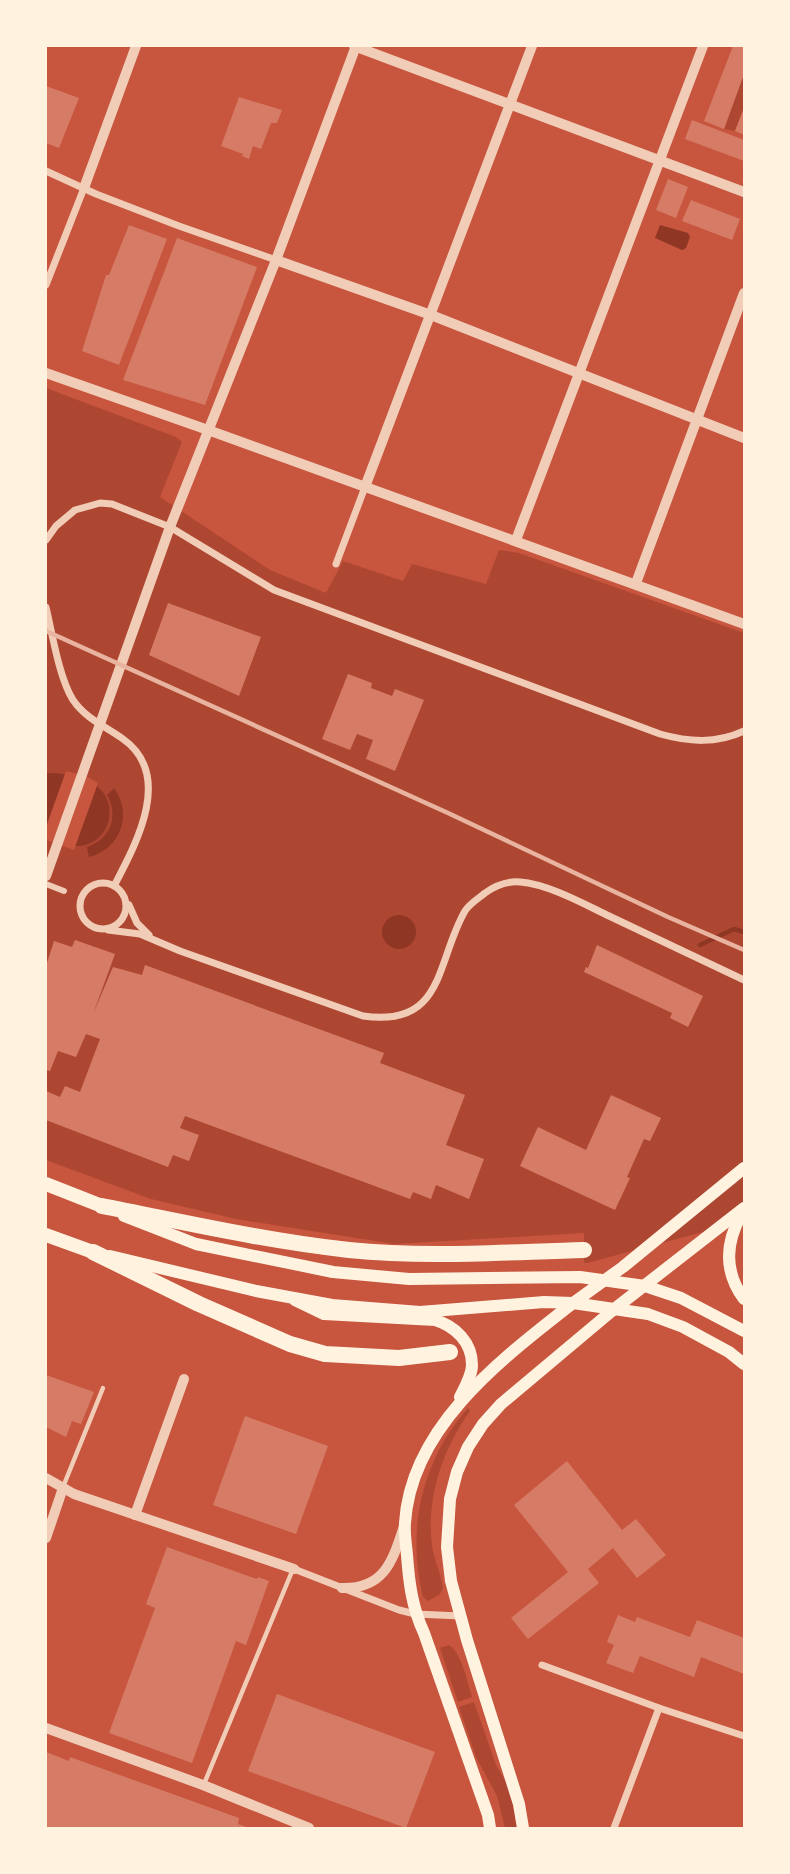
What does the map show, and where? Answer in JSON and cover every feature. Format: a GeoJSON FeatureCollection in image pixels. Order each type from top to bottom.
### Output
{"type":"FeatureCollection","features":[{"type":"Feature","properties":{"kind":"highway"},"geometry":{"type":"LineString","coordinates":[[46,1184],[102,1206],[284,1241],[351,1250],[418,1254],[584,1250]]}},
{"type":"Feature","properties":{"kind":"highway"},"geometry":{"type":"LineString","coordinates":[[46,1235],[93,1252],[207,1308],[290,1344],[313,1351],[356,1357],[399,1358],[450,1352]]}},
{"type":"Feature","properties":{"kind":"main road"},"geometry":{"type":"LineString","coordinates":[[490,1829],[488,1815],[415,1614],[408,1581],[405,1523],[411,1491],[422,1461],[456,1405],[482,1379],[573,1303],[744,1168]]}},
{"type":"Feature","properties":{"kind":"main road"},"geometry":{"type":"LineString","coordinates":[[102,1206],[196,1244],[333,1272],[409,1279],[580,1277],[645,1286],[681,1298],[744,1331]]}},
{"type":"Feature","properties":{"kind":"main road"},"geometry":{"type":"LineString","coordinates":[[523,1829],[519,1804],[451,1580],[447,1526],[457,1472],[468,1447],[483,1424],[501,1404],[613,1310],[744,1209]]}},
{"type":"Feature","properties":{"kind":"main road"},"geometry":{"type":"LineString","coordinates":[[744,1209],[732,1232],[728,1254],[729,1270],[744,1299]]}},
{"type":"Feature","properties":{"kind":"main road"},"geometry":{"type":"LineString","coordinates":[[93,1252],[288,1297],[332,1304],[420,1312],[544,1302],[573,1303],[648,1314],[682,1327],[729,1352],[744,1364]]}},
{"type":"Feature","properties":{"kind":"main road"},"geometry":{"type":"LineString","coordinates":[[288,1297],[324,1314],[435,1320],[449,1324],[461,1335],[472,1366],[456,1405]]}},
{"type":"Feature","properties":{"kind":"street"},"geometry":{"type":"LineString","coordinates":[[46,285],[136,46]]}},
{"type":"Feature","properties":{"kind":"street"},"geometry":{"type":"LineString","coordinates":[[46,877],[170,527],[276,260],[355,46],[744,191]]}},
{"type":"Feature","properties":{"kind":"street"},"geometry":{"type":"LineString","coordinates":[[336,564],[532,46]]}},
{"type":"Feature","properties":{"kind":"street"},"geometry":{"type":"LineString","coordinates":[[516,540],[703,46]]}},
{"type":"Feature","properties":{"kind":"street"},"geometry":{"type":"LineString","coordinates":[[46,172],[179,226],[431,315],[744,438]]}},
{"type":"Feature","properties":{"kind":"street"},"geometry":{"type":"LineString","coordinates":[[636,583],[744,293]]}},
{"type":"Feature","properties":{"kind":"street"},"geometry":{"type":"LineString","coordinates":[[46,373],[744,624]]}},
{"type":"Feature","properties":{"kind":"street"},"geometry":{"type":"LineString","coordinates":[[46,540],[56,526],[75,510],[100,503],[112,504],[170,527],[274,590],[660,734],[685,740],[713,741],[744,731]]}},
{"type":"Feature","properties":{"kind":"street"},"geometry":{"type":"LineString","coordinates":[[46,607],[71,697],[91,720],[125,740],[136,752],[146,770],[150,787],[148,804],[125,865],[114,886]]}},
{"type":"Feature","properties":{"kind":"street"},"geometry":{"type":"LineString","coordinates":[[155,940],[136,923],[123,892],[114,886],[94,884],[83,895],[80,910],[93,928],[130,931],[363,1017],[388,1018],[411,1011],[427,999],[439,979],[466,909],[487,891],[501,884],[518,881],[586,905],[744,980]]}},
{"type":"Feature","properties":{"kind":"street"},"geometry":{"type":"LineString","coordinates":[[46,884],[64,891]]}},
{"type":"Feature","properties":{"kind":"street"},"geometry":{"type":"LineString","coordinates":[[108,930],[120,923],[125,915],[126,900]]}},
{"type":"Feature","properties":{"kind":"street"},"geometry":{"type":"LineString","coordinates":[[135,1515],[184,1379]]}},
{"type":"Feature","properties":{"kind":"street"},"geometry":{"type":"LineString","coordinates":[[46,1478],[74,1494],[294,1569],[415,1614],[461,1615]]}},
{"type":"Feature","properties":{"kind":"street"},"geometry":{"type":"LineString","coordinates":[[46,1538],[63,1488]]}},
{"type":"Feature","properties":{"kind":"street"},"geometry":{"type":"LineString","coordinates":[[342,1588],[357,1588],[379,1578],[393,1559],[405,1523]]}},
{"type":"Feature","properties":{"kind":"street"},"geometry":{"type":"LineString","coordinates":[[542,1665],[744,1736]]}},
{"type":"Feature","properties":{"kind":"street"},"geometry":{"type":"LineString","coordinates":[[614,1829],[659,1708]]}},
{"type":"Feature","properties":{"kind":"street"},"geometry":{"type":"LineString","coordinates":[[46,1728],[204,1785],[283,1816],[294,1826],[309,1829]]}},
{"type":"Feature","properties":{"kind":"lane"},"geometry":{"type":"LineString","coordinates":[[63,1488],[103,1388]]}},
{"type":"Feature","properties":{"kind":"lane"},"geometry":{"type":"LineString","coordinates":[[204,1785],[294,1569]]}},
{"type":"Feature","properties":{"kind":"shaded area"},"geometry":{"type":"Polygon","coordinates":[[[744,74],[744,107],[735,131],[724,129],[744,74]]]}},
{"type":"Feature","properties":{"kind":"shaded area"},"geometry":{"type":"Polygon","coordinates":[[[660,225],[688,233],[690,237],[686,248],[682,250],[655,238],[660,225]]]}},
{"type":"Feature","properties":{"kind":"shaded area"},"geometry":{"type":"Polygon","coordinates":[[[46,388],[176,437],[182,442],[160,497],[270,570],[326,593],[343,561],[403,581],[412,564],[486,584],[499,550],[519,553],[744,633],[744,1221],[584,1263],[584,1233],[394,1244],[236,1219],[151,1199],[46,1160],[46,388]]]}},
{"type":"Feature","properties":{"kind":"shaded area"},"geometry":{"type":"Polygon","coordinates":[[[46,773],[79,777],[98,787],[105,795],[110,814],[108,824],[97,840],[73,846],[46,836],[46,773]]]}},
{"type":"Feature","properties":{"kind":"shaded area"},"geometry":{"type":"Polygon","coordinates":[[[114,788],[123,809],[121,829],[109,846],[89,857],[87,847],[102,838],[110,826],[112,811],[107,795],[114,788]]]}},
{"type":"Feature","properties":{"kind":"shaded area"},"geometry":{"type":"Polygon","coordinates":[[[399,915],[411,920],[416,932],[411,944],[399,949],[387,944],[382,932],[387,920],[399,915]]]}},
{"type":"Feature","properties":{"kind":"shaded area"},"geometry":{"type":"Polygon","coordinates":[[[468,1408],[470,1411],[452,1441],[434,1492],[432,1545],[443,1588],[440,1594],[428,1601],[423,1597],[416,1547],[422,1497],[439,1450],[468,1408]]]}},
{"type":"Feature","properties":{"kind":"shaded area"},"geometry":{"type":"Polygon","coordinates":[[[449,1645],[457,1654],[472,1697],[458,1702],[440,1648],[449,1645]]]}},
{"type":"Feature","properties":{"kind":"shaded area"},"geometry":{"type":"Polygon","coordinates":[[[474,1702],[496,1765],[506,1782],[517,1828],[505,1828],[497,1796],[476,1757],[459,1707],[474,1702]]]}},
{"type":"Feature","properties":{"kind":"pier"},"geometry":{"type":"Polygon","coordinates":[[[66,771],[86,776],[98,783],[74,850],[46,840],[46,827],[66,771]]]}},
{"type":"Feature","properties":{"kind":"building"},"geometry":{"type":"Polygon","coordinates":[[[733,46],[744,46],[744,74],[724,129],[704,121],[733,46]]]}},
{"type":"Feature","properties":{"kind":"building"},"geometry":{"type":"Polygon","coordinates":[[[46,86],[79,98],[59,148],[46,143],[46,86]]]}},
{"type":"Feature","properties":{"kind":"building"},"geometry":{"type":"Polygon","coordinates":[[[239,97],[282,110],[277,123],[271,123],[261,149],[253,146],[249,159],[221,146],[239,97]]]}},
{"type":"Feature","properties":{"kind":"building"},"geometry":{"type":"Polygon","coordinates":[[[744,108],[744,135],[735,131],[744,108]]]}},
{"type":"Feature","properties":{"kind":"building"},"geometry":{"type":"Polygon","coordinates":[[[692,120],[744,140],[744,161],[685,139],[692,120]]]}},
{"type":"Feature","properties":{"kind":"building"},"geometry":{"type":"Polygon","coordinates":[[[668,179],[688,187],[676,218],[656,210],[668,179]]]}},
{"type":"Feature","properties":{"kind":"building"},"geometry":{"type":"Polygon","coordinates":[[[691,200],[740,219],[732,240],[682,221],[691,200]]]}},
{"type":"Feature","properties":{"kind":"building"},"geometry":{"type":"Polygon","coordinates":[[[129,225],[167,239],[119,365],[82,351],[106,275],[109,275],[129,225]]]}},
{"type":"Feature","properties":{"kind":"building"},"geometry":{"type":"Polygon","coordinates":[[[177,238],[257,267],[205,405],[123,380],[177,238]]]}},
{"type":"Feature","properties":{"kind":"building"},"geometry":{"type":"Polygon","coordinates":[[[168,603],[261,637],[239,696],[149,655],[168,603]]]}},
{"type":"Feature","properties":{"kind":"building"},"geometry":{"type":"Polygon","coordinates":[[[348,674],[372,683],[371,688],[392,696],[395,689],[424,700],[395,771],[366,759],[373,740],[357,734],[350,750],[322,739],[348,674]]]}},
{"type":"Feature","properties":{"kind":"building"},"geometry":{"type":"Polygon","coordinates":[[[75,940],[115,954],[93,1014],[113,967],[142,975],[145,965],[384,1053],[380,1063],[465,1095],[446,1145],[484,1159],[469,1199],[436,1185],[431,1199],[413,1192],[410,1199],[185,1116],[180,1128],[199,1135],[189,1161],[173,1155],[168,1167],[46,1120],[46,1091],[60,1097],[65,1086],[80,1092],[100,1039],[86,1034],[76,1057],[58,1051],[50,1071],[46,1070],[46,966],[54,941],[72,947],[75,940]]]}},
{"type":"Feature","properties":{"kind":"building"},"geometry":{"type":"Polygon","coordinates":[[[597,945],[703,996],[688,1027],[670,1018],[672,1013],[584,972],[597,945]]]}},
{"type":"Feature","properties":{"kind":"building"},"geometry":{"type":"Polygon","coordinates":[[[611,1095],[661,1118],[650,1141],[644,1139],[615,1210],[520,1166],[538,1127],[586,1150],[611,1095]]]}},
{"type":"Feature","properties":{"kind":"building"},"geometry":{"type":"Polygon","coordinates":[[[46,1375],[94,1392],[81,1424],[72,1421],[66,1437],[46,1427],[46,1375]]]}},
{"type":"Feature","properties":{"kind":"building"},"geometry":{"type":"Polygon","coordinates":[[[245,1416],[328,1446],[296,1534],[213,1505],[245,1416]]]}},
{"type":"Feature","properties":{"kind":"building"},"geometry":{"type":"Polygon","coordinates":[[[567,1461],[622,1530],[636,1519],[666,1555],[637,1578],[613,1548],[588,1569],[599,1583],[528,1639],[511,1618],[568,1572],[514,1505],[567,1461]]]}},
{"type":"Feature","properties":{"kind":"building"},"geometry":{"type":"Polygon","coordinates":[[[167,1547],[269,1581],[246,1645],[236,1641],[192,1763],[109,1733],[155,1608],[146,1604],[167,1547]]]}},
{"type":"Feature","properties":{"kind":"building"},"geometry":{"type":"Polygon","coordinates":[[[618,1615],[635,1622],[637,1617],[690,1637],[697,1620],[744,1638],[744,1674],[701,1657],[694,1677],[640,1656],[633,1673],[606,1663],[614,1645],[607,1642],[618,1615]]]}},
{"type":"Feature","properties":{"kind":"building"},"geometry":{"type":"Polygon","coordinates":[[[277,1694],[435,1752],[406,1828],[248,1771],[277,1694]]]}},
{"type":"Feature","properties":{"kind":"building"},"geometry":{"type":"Polygon","coordinates":[[[46,1752],[69,1761],[70,1757],[239,1818],[238,1824],[249,1828],[46,1828],[46,1752]]]}},
{"type":"Feature","properties":{"kind":"waterway"},"geometry":{"type":"LineString","coordinates":[[700,945],[734,929],[744,932]]}},
{"type":"Feature","properties":{"kind":"railway"},"geometry":{"type":"LineString","coordinates":[[46,631],[744,950]]}}]}
